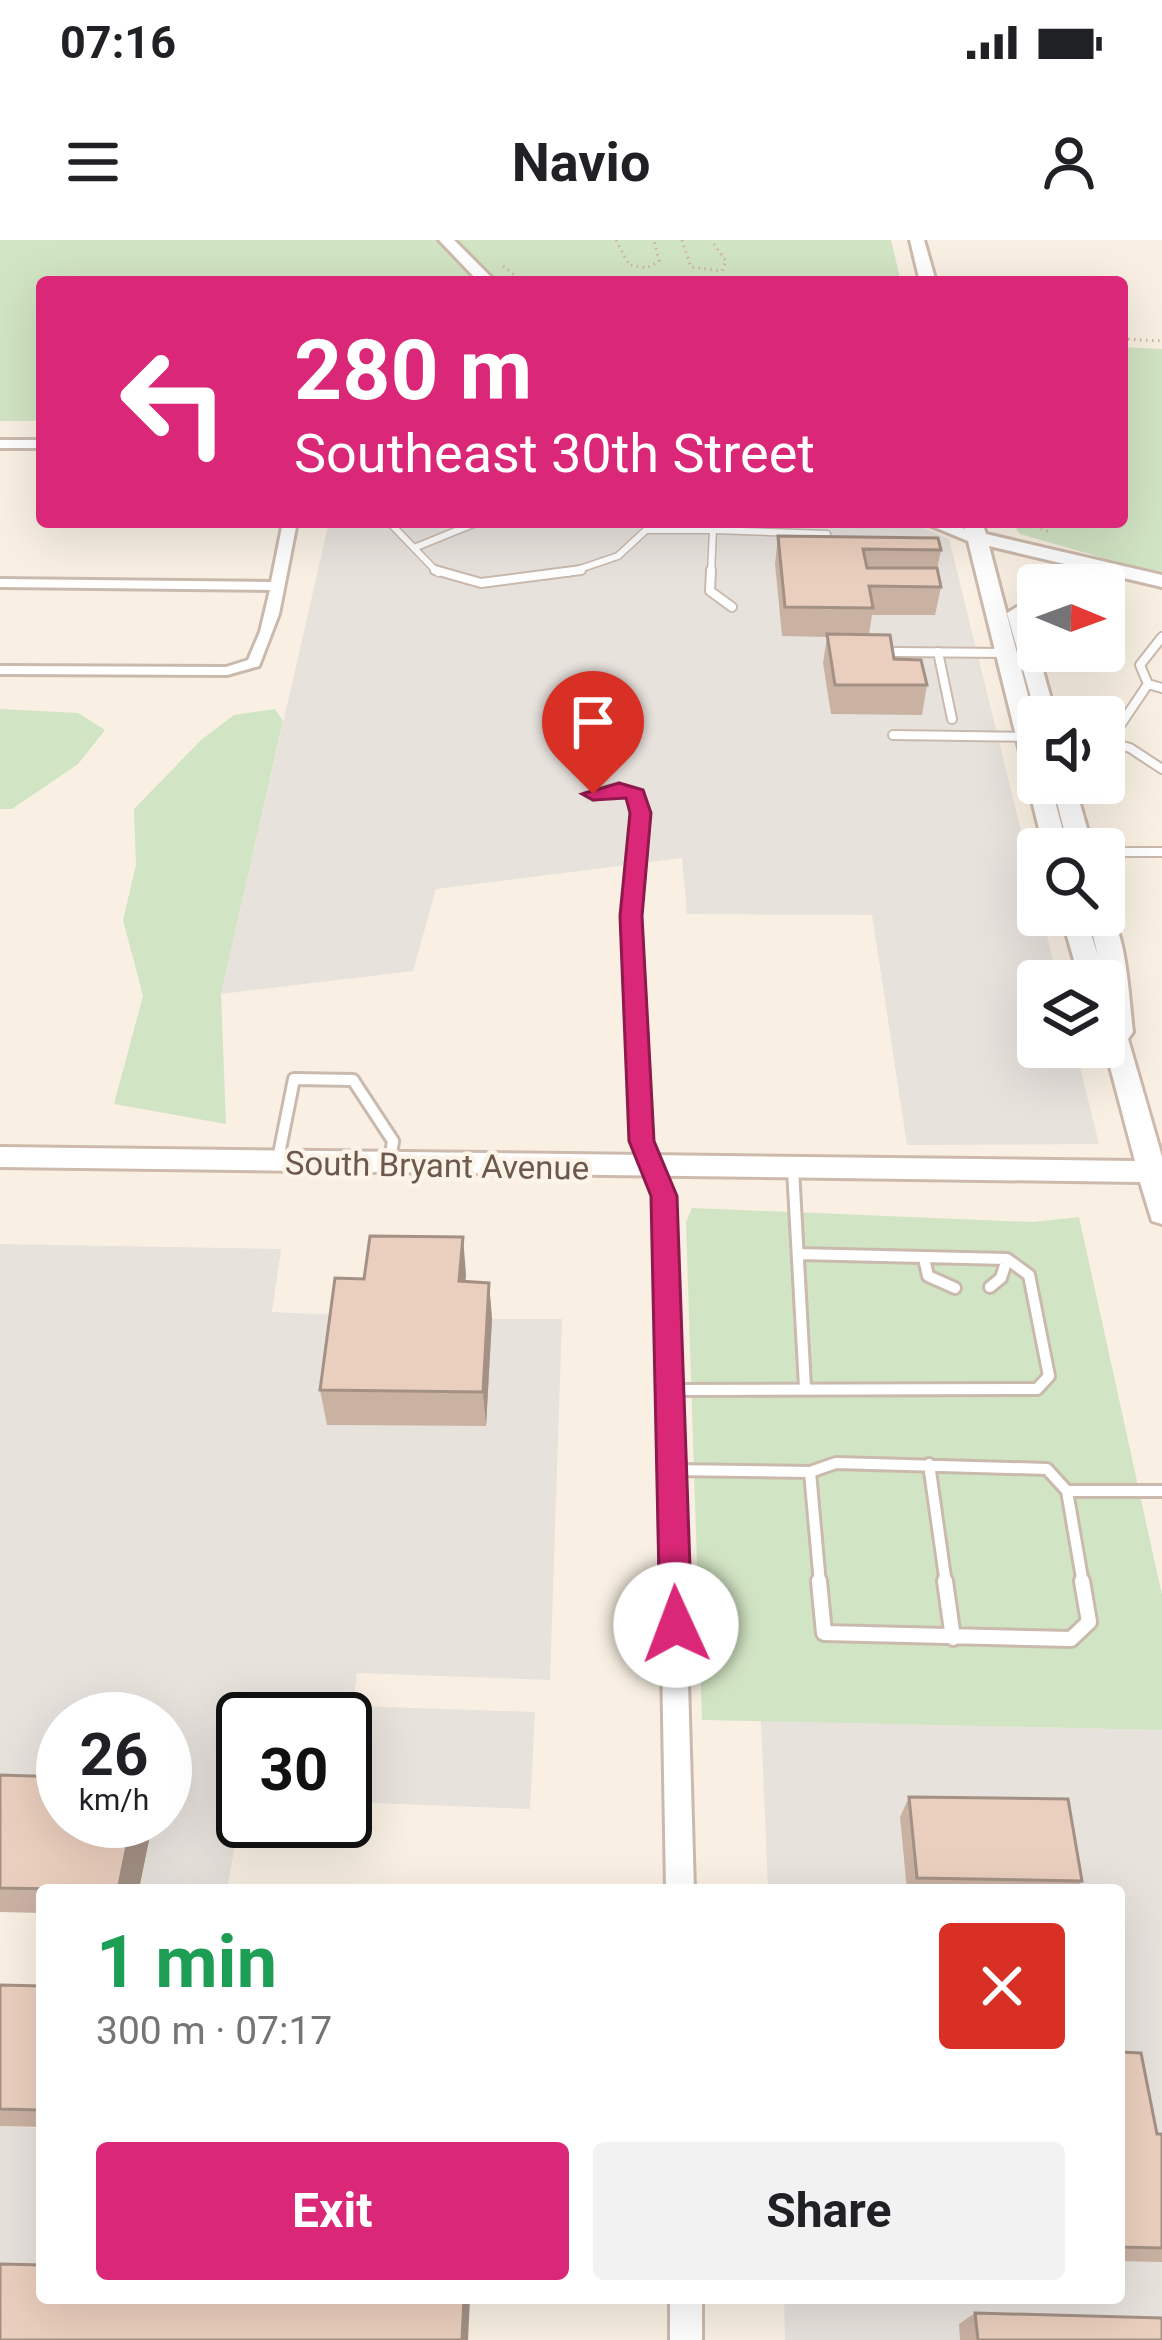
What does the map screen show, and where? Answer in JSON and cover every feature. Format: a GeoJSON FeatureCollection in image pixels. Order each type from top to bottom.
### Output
{"type":"FeatureCollection","features":[{"type":"Feature","properties":{"kind":"main road"},"geometry":{"type":"LineString","coordinates":[[446,240],[482,276]]}},
{"type":"Feature","properties":{"kind":"main road"},"geometry":{"type":"LineString","coordinates":[[901,240],[910,276]]}},
{"type":"Feature","properties":{"kind":"main road"},"geometry":{"type":"LineString","coordinates":[[917,240],[926,276]]}},
{"type":"Feature","properties":{"kind":"main road"},"geometry":{"type":"LineString","coordinates":[[984,530],[1162,581]]}},
{"type":"Feature","properties":{"kind":"main road"},"geometry":{"type":"LineString","coordinates":[[984,530],[1006,653],[1020,696]]}},
{"type":"Feature","properties":{"kind":"main road"},"geometry":{"type":"LineString","coordinates":[[984,530],[1038,696]]}},
{"type":"Feature","properties":{"kind":"main road"},"geometry":{"type":"LineString","coordinates":[[1125,1065],[1156,1172],[1162,1213]]}},
{"type":"Feature","properties":{"kind":"main road","name":"South Bryant Avenue"},"geometry":{"type":"LineString","coordinates":[[0,1157],[1156,1172]]}},
{"type":"Feature","properties":{"kind":"street"},"geometry":{"type":"LineString","coordinates":[[0,444],[36,444]]}},
{"type":"Feature","properties":{"kind":"street"},"geometry":{"type":"LineString","coordinates":[[0,670],[227,670],[254,663],[270,624],[288,528]]}},
{"type":"Feature","properties":{"kind":"street"},"geometry":{"type":"LineString","coordinates":[[0,583],[274,586]]}},
{"type":"Feature","properties":{"kind":"street"},"geometry":{"type":"LineString","coordinates":[[593,794],[619,789],[636,794],[641,813],[631,916],[633,972],[642,1141],[664,1196],[680,1884]]}},
{"type":"Feature","properties":{"kind":"street"},"geometry":{"type":"LineString","coordinates":[[686,2304],[686,2340]]}},
{"type":"Feature","properties":{"kind":"lane"},"geometry":{"type":"LineString","coordinates":[[395,528],[438,573],[481,584],[575,572],[618,556],[646,528]]}},
{"type":"Feature","properties":{"kind":"lane"},"geometry":{"type":"LineString","coordinates":[[414,548],[463,528]]}},
{"type":"Feature","properties":{"kind":"lane"},"geometry":{"type":"LineString","coordinates":[[712,528],[710,591],[732,607]]}},
{"type":"Feature","properties":{"kind":"lane"},"geometry":{"type":"LineString","coordinates":[[741,528],[827,534]]}},
{"type":"Feature","properties":{"kind":"lane"},"geometry":{"type":"LineString","coordinates":[[1148,685],[1140,665],[1162,637]]}},
{"type":"Feature","properties":{"kind":"lane"},"geometry":{"type":"LineString","coordinates":[[896,652],[1006,653]]}},
{"type":"Feature","properties":{"kind":"lane"},"geometry":{"type":"LineString","coordinates":[[938,652],[952,719]]}},
{"type":"Feature","properties":{"kind":"lane"},"geometry":{"type":"LineString","coordinates":[[1148,685],[1162,688]]}},
{"type":"Feature","properties":{"kind":"lane"},"geometry":{"type":"LineString","coordinates":[[1125,717],[1148,685]]}},
{"type":"Feature","properties":{"kind":"lane"},"geometry":{"type":"LineString","coordinates":[[892,735],[1017,737]]}},
{"type":"Feature","properties":{"kind":"lane"},"geometry":{"type":"LineString","coordinates":[[1125,747],[1162,769]]}},
{"type":"Feature","properties":{"kind":"lane"},"geometry":{"type":"LineString","coordinates":[[1125,851],[1162,852]]}},
{"type":"Feature","properties":{"kind":"lane"},"geometry":{"type":"LineString","coordinates":[[278,1162],[294,1079],[352,1080],[393,1141],[390,1164]]}},
{"type":"Feature","properties":{"kind":"lane"},"geometry":{"type":"LineString","coordinates":[[793,1169],[805,1387]]}},
{"type":"Feature","properties":{"kind":"lane"},"geometry":{"type":"LineString","coordinates":[[668,1390],[1037,1389],[1049,1376],[1029,1275],[1007,1259],[798,1254]]}},
{"type":"Feature","properties":{"kind":"lane"},"geometry":{"type":"LineString","coordinates":[[924,1258],[928,1276],[955,1288]]}},
{"type":"Feature","properties":{"kind":"lane"},"geometry":{"type":"LineString","coordinates":[[990,1287],[1001,1278],[1007,1259]]}},
{"type":"Feature","properties":{"kind":"lane"},"geometry":{"type":"LineString","coordinates":[[670,1470],[810,1472],[836,1462],[1047,1469],[1067,1491],[1089,1622],[1071,1639],[824,1633],[810,1472]]}},
{"type":"Feature","properties":{"kind":"lane"},"geometry":{"type":"LineString","coordinates":[[929,1464],[952,1638]]}},
{"type":"Feature","properties":{"kind":"lane"},"geometry":{"type":"LineString","coordinates":[[1067,1491],[1162,1491]]}},
{"type":"Feature","properties":{"kind":"path"},"geometry":{"type":"LineString","coordinates":[[616,240],[628,265],[647,268],[659,261],[654,240]]}},
{"type":"Feature","properties":{"kind":"path"},"geometry":{"type":"LineString","coordinates":[[682,240],[691,267],[713,273],[722,271],[726,261],[711,240]]}},
{"type":"Feature","properties":{"kind":"path"},"geometry":{"type":"LineString","coordinates":[[490,256],[515,276]]}},
{"type":"Feature","properties":{"kind":"path"},"geometry":{"type":"LineString","coordinates":[[1128,339],[1162,341]]}},
{"type":"Feature","properties":{"kind":"shaded area"},"geometry":{"type":"Polygon","coordinates":[[[328,528],[923,528],[949,539],[1020,828],[1017,936],[1047,936],[1053,960],[1017,960],[1017,1068],[1080,1068],[1099,1144],[907,1145],[872,915],[687,914],[682,858],[436,889],[413,971],[221,994],[328,528]]]}},
{"type":"Feature","properties":{"kind":"shaded area"},"geometry":{"type":"Polygon","coordinates":[[[0,1244],[281,1249],[272,1312],[342,1315],[328,1425],[485,1426],[492,1319],[562,1319],[550,1680],[357,1673],[355,1692],[216,1692],[216,1848],[234,1848],[228,1884],[141,1884],[148,1848],[192,1848],[192,1692],[36,1692],[36,1803],[0,1802],[0,1244]]]}},
{"type":"Feature","properties":{"kind":"shaded area"},"geometry":{"type":"Polygon","coordinates":[[[372,1707],[535,1712],[530,1809],[372,1803],[372,1707]]]}},
{"type":"Feature","properties":{"kind":"shaded area"},"geometry":{"type":"Polygon","coordinates":[[[761,1721],[1162,1730],[1162,2340],[785,2340],[784,2304],[1125,2304],[1125,1884],[768,1884],[761,1721]]]}},
{"type":"Feature","properties":{"kind":"shaded area"},"geometry":{"type":"Polygon","coordinates":[[[0,2126],[36,2128],[36,2277],[0,2276],[0,2126]]]}},
{"type":"Feature","properties":{"kind":"green space"},"geometry":{"type":"Polygon","coordinates":[[[0,240],[891,240],[900,276],[36,276],[36,421],[0,421],[0,240]]]}},
{"type":"Feature","properties":{"kind":"green space"},"geometry":{"type":"Polygon","coordinates":[[[1128,347],[1162,349],[1162,575],[1020,534],[1016,528],[1128,528],[1128,347]]]}},
{"type":"Feature","properties":{"kind":"green space"},"geometry":{"type":"Polygon","coordinates":[[[0,709],[78,713],[105,730],[78,764],[12,809],[0,809],[0,709]]]}},
{"type":"Feature","properties":{"kind":"green space"},"geometry":{"type":"Polygon","coordinates":[[[275,709],[283,721],[221,994],[226,1124],[114,1104],[143,996],[123,920],[136,865],[134,809],[201,740],[234,715],[275,709]]]}},
{"type":"Feature","properties":{"kind":"green space"},"geometry":{"type":"Polygon","coordinates":[[[692,1208],[1033,1222],[1079,1217],[1162,1595],[1162,1730],[702,1720],[686,1222],[692,1208]]]}},
{"type":"Feature","properties":{"kind":"building"},"geometry":{"type":"Polygon","coordinates":[[[778,536],[938,538],[941,550],[863,549],[867,568],[937,568],[941,587],[869,586],[873,608],[785,607],[778,536]]]}},
{"type":"Feature","properties":{"kind":"building"},"geometry":{"type":"Polygon","coordinates":[[[827,634],[890,635],[894,659],[921,660],[927,685],[835,685],[827,634]]]}},
{"type":"Feature","properties":{"kind":"building"},"geometry":{"type":"Polygon","coordinates":[[[370,1236],[463,1237],[459,1281],[489,1283],[483,1392],[320,1390],[335,1278],[364,1279],[370,1236]]]}},
{"type":"Feature","properties":{"kind":"building"},"geometry":{"type":"Polygon","coordinates":[[[0,1775],[36,1776],[36,1848],[127,1848],[119,1884],[36,1884],[36,1889],[0,1888],[0,1775]]]}},
{"type":"Feature","properties":{"kind":"building"},"geometry":{"type":"Polygon","coordinates":[[[909,1797],[1068,1799],[1082,1881],[917,1878],[909,1797]]]}},
{"type":"Feature","properties":{"kind":"building"},"geometry":{"type":"Polygon","coordinates":[[[0,1985],[36,1986],[36,2110],[0,2109],[0,1985]]]}},
{"type":"Feature","properties":{"kind":"building"},"geometry":{"type":"Polygon","coordinates":[[[1125,2052],[1141,2053],[1157,2134],[1162,2134],[1162,2248],[1125,2247],[1125,2052]]]}},
{"type":"Feature","properties":{"kind":"building"},"geometry":{"type":"Polygon","coordinates":[[[0,2264],[36,2265],[36,2304],[464,2304],[462,2340],[0,2340],[0,2264]]]}},
{"type":"Feature","properties":{"kind":"building"},"geometry":{"type":"Polygon","coordinates":[[[975,2313],[1162,2318],[1162,2340],[978,2340],[975,2313]]]}},
{"type":"Feature","properties":{"kind":"route"},"geometry":{"type":"LineString","coordinates":[[593,794],[619,789],[636,794],[641,813],[631,916],[634,991],[642,1141],[664,1196],[676,1625]]}}]}
